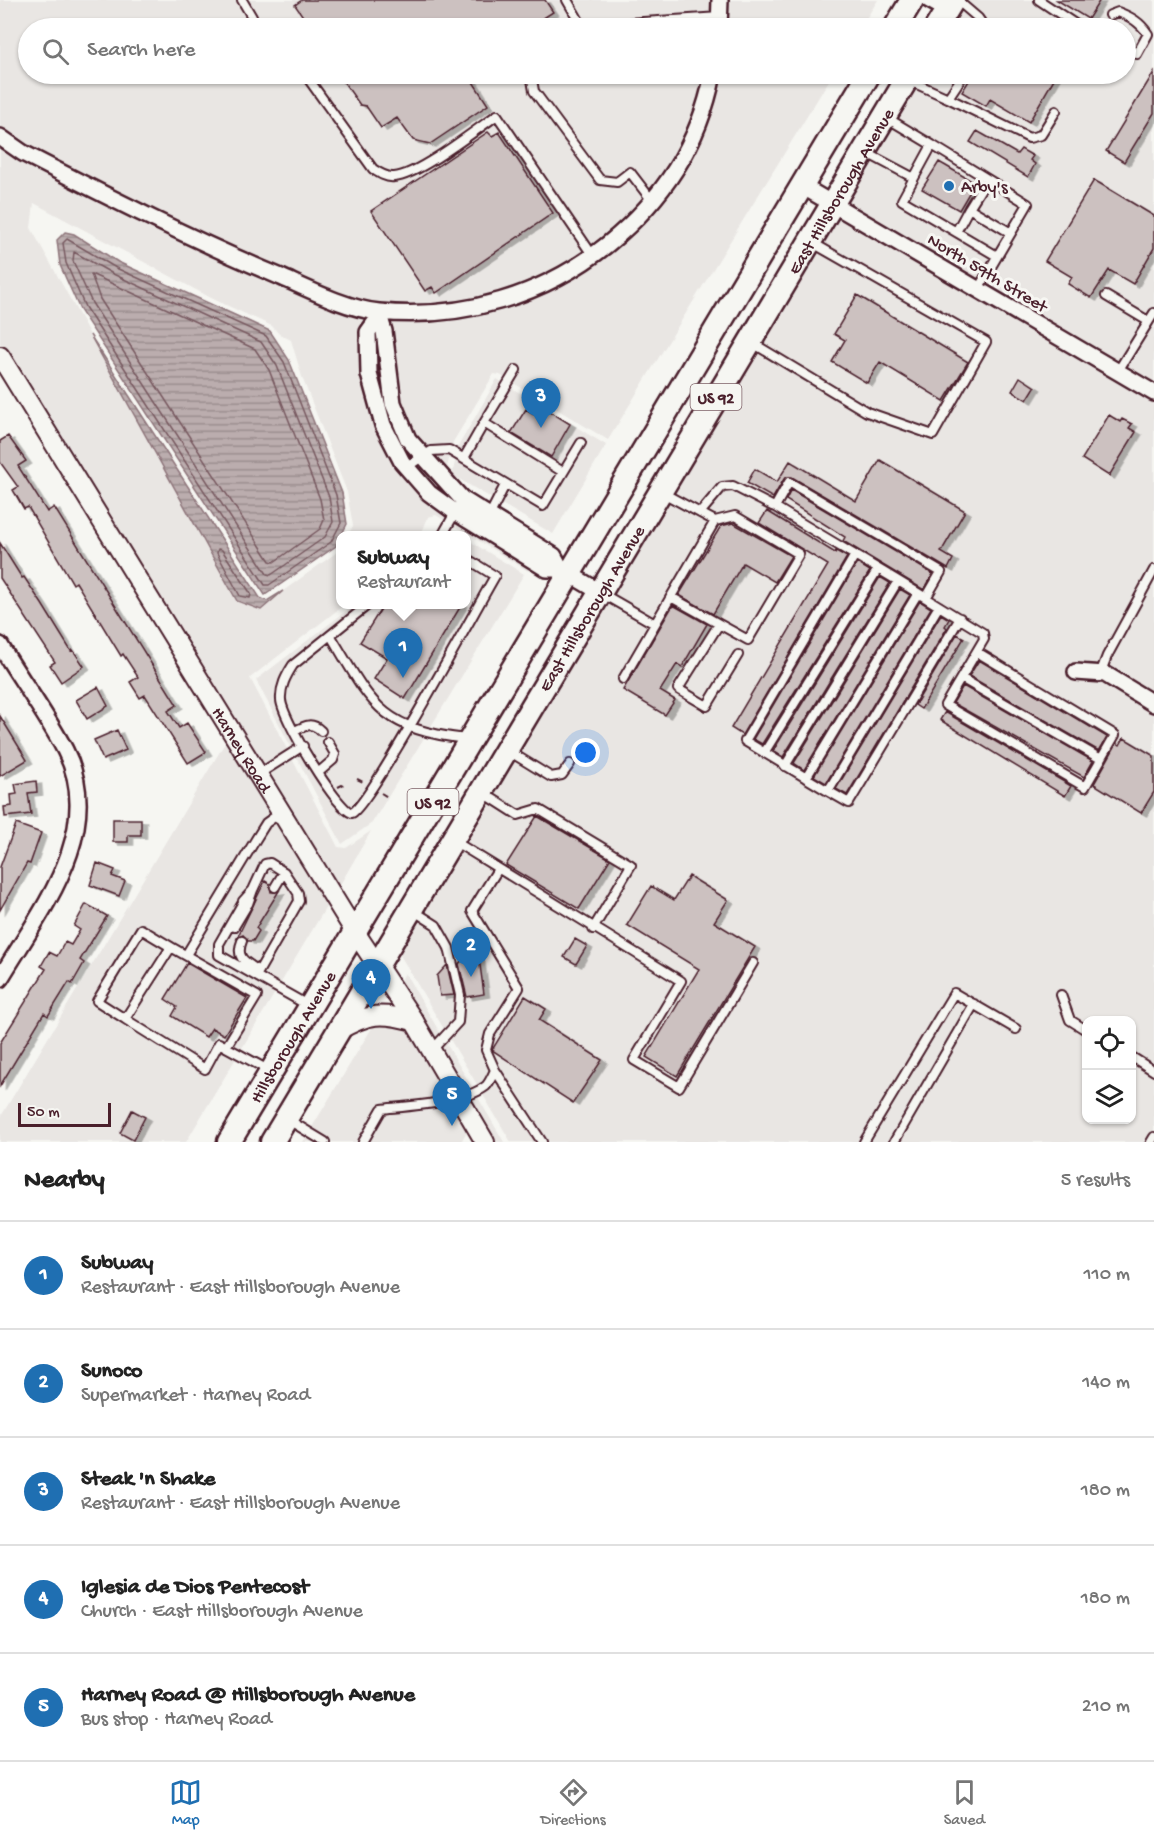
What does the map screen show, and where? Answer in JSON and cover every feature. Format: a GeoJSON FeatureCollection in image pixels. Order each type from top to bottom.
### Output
{"type":"FeatureCollection","features":[{"type":"Feature","properties":{"kind":"main road"},"geometry":{"type":"LineString","coordinates":[[891,18],[897,0]]}},
{"type":"Feature","properties":{"kind":"main road"},"geometry":{"type":"LineString","coordinates":[[902,18],[912,0]]}},
{"type":"Feature","properties":{"kind":"main road","name":"East Hillsborough Avenue"},"geometry":{"type":"LineString","coordinates":[[355,932],[470,740],[565,572],[863,84]]}},
{"type":"Feature","properties":{"kind":"main road","name":"East Hillsborough Avenue"},"geometry":{"type":"LineString","coordinates":[[272,1142],[903,84]]}},
{"type":"Feature","properties":{"kind":"main road","name":"Hillsborough Avenue"},"geometry":{"type":"LineString","coordinates":[[229,1142],[355,932]]}},
{"type":"Feature","properties":{"kind":"street"},"geometry":{"type":"LineString","coordinates":[[720,0],[720,18]]}},
{"type":"Feature","properties":{"kind":"street"},"geometry":{"type":"LineString","coordinates":[[0,137],[23,153],[217,250],[325,296],[378,315],[455,310],[495,303],[535,290],[593,256],[630,226],[668,184],[692,137],[710,84]]}},
{"type":"Feature","properties":{"kind":"street","name":"North 59th Street"},"geometry":{"type":"LineString","coordinates":[[802,186],[1154,393]]}},
{"type":"Feature","properties":{"kind":"street"},"geometry":{"type":"LineString","coordinates":[[378,315],[384,331],[393,403],[408,439],[458,506],[547,569],[565,572],[600,592]]}},
{"type":"Feature","properties":{"kind":"street"},"geometry":{"type":"LineString","coordinates":[[378,315],[368,332],[369,374],[383,425],[407,467],[429,493],[489,518],[554,556],[565,572]]}},
{"type":"Feature","properties":{"kind":"street","name":"Harney Road"},"geometry":{"type":"LineString","coordinates":[[0,356],[355,932],[432,1050],[485,1142]]}},
{"type":"Feature","properties":{"kind":"street"},"geometry":{"type":"LineString","coordinates":[[0,645],[66,751],[75,780],[79,808],[74,842],[64,871],[0,979]]}},
{"type":"Feature","properties":{"kind":"street"},"geometry":{"type":"LineString","coordinates":[[1076,672],[1100,674],[1154,704]]}},
{"type":"Feature","properties":{"kind":"street"},"geometry":{"type":"LineString","coordinates":[[339,1030],[362,1017],[378,1014],[414,1021]]}},
{"type":"Feature","properties":{"kind":"lane"},"geometry":{"type":"LineString","coordinates":[[242,0],[252,18]]}},
{"type":"Feature","properties":{"kind":"lane"},"geometry":{"type":"LineString","coordinates":[[567,0],[576,18]]}},
{"type":"Feature","properties":{"kind":"lane"},"geometry":{"type":"LineString","coordinates":[[1039,0],[1066,18]]}},
{"type":"Feature","properties":{"kind":"lane"},"geometry":{"type":"LineString","coordinates":[[945,8],[978,18]]}},
{"type":"Feature","properties":{"kind":"lane"},"geometry":{"type":"LineString","coordinates":[[1110,15],[1118,12],[1132,18]]}},
{"type":"Feature","properties":{"kind":"lane"},"geometry":{"type":"LineString","coordinates":[[1136,20],[1148,34],[1136,53]]}},
{"type":"Feature","properties":{"kind":"lane"},"geometry":{"type":"LineString","coordinates":[[313,84],[373,169],[382,175],[394,177],[411,172],[497,116],[593,256]]}},
{"type":"Feature","properties":{"kind":"lane"},"geometry":{"type":"LineString","coordinates":[[533,84],[534,91],[600,180],[616,182],[630,172],[653,202]]}},
{"type":"Feature","properties":{"kind":"lane"},"geometry":{"type":"LineString","coordinates":[[923,84],[1029,138],[1041,135],[1056,111]]}},
{"type":"Feature","properties":{"kind":"lane"},"geometry":{"type":"LineString","coordinates":[[948,98],[957,84]]}},
{"type":"Feature","properties":{"kind":"lane"},"geometry":{"type":"LineString","coordinates":[[884,116],[1028,204],[978,289]]}},
{"type":"Feature","properties":{"kind":"lane"},"geometry":{"type":"LineString","coordinates":[[932,145],[902,200],[998,256]]}},
{"type":"Feature","properties":{"kind":"lane"},"geometry":{"type":"LineString","coordinates":[[864,151],[914,178]]}},
{"type":"Feature","properties":{"kind":"lane"},"geometry":{"type":"LineString","coordinates":[[956,232],[987,179]]}},
{"type":"Feature","properties":{"kind":"lane"},"geometry":{"type":"LineString","coordinates":[[969,208],[1011,233]]}},
{"type":"Feature","properties":{"kind":"lane"},"geometry":{"type":"LineString","coordinates":[[750,342],[867,412],[933,435],[986,342],[810,242]]}},
{"type":"Feature","properties":{"kind":"lane"},"geometry":{"type":"LineString","coordinates":[[1107,296],[1149,321]]}},
{"type":"Feature","properties":{"kind":"lane"},"geometry":{"type":"LineString","coordinates":[[1118,371],[1154,313]]}},
{"type":"Feature","properties":{"kind":"lane"},"geometry":{"type":"LineString","coordinates":[[464,458],[516,370]]}},
{"type":"Feature","properties":{"kind":"lane"},"geometry":{"type":"LineString","coordinates":[[484,423],[563,472]]}},
{"type":"Feature","properties":{"kind":"lane"},"geometry":{"type":"LineString","coordinates":[[407,467],[421,456],[441,448],[464,458],[543,506],[581,443]]}},
{"type":"Feature","properties":{"kind":"lane"},"geometry":{"type":"LineString","coordinates":[[775,507],[789,482],[941,572],[926,598]]}},
{"type":"Feature","properties":{"kind":"lane"},"geometry":{"type":"LineString","coordinates":[[489,518],[505,485]]}},
{"type":"Feature","properties":{"kind":"lane"},"geometry":{"type":"LineString","coordinates":[[700,513],[722,487],[733,486],[775,507],[983,633],[984,639],[945,705],[1085,787],[1115,735],[977,652]]}},
{"type":"Feature","properties":{"kind":"lane"},"geometry":{"type":"LineString","coordinates":[[660,491],[715,521],[735,516],[799,554],[748,640],[671,597]]}},
{"type":"Feature","properties":{"kind":"lane"},"geometry":{"type":"LineString","coordinates":[[445,531],[458,506]]}},
{"type":"Feature","properties":{"kind":"lane"},"geometry":{"type":"LineString","coordinates":[[623,679],[715,521]]}},
{"type":"Feature","properties":{"kind":"lane"},"geometry":{"type":"LineString","coordinates":[[855,555],[745,741],[764,753],[849,803],[960,618]]}},
{"type":"Feature","properties":{"kind":"lane"},"geometry":{"type":"LineString","coordinates":[[363,609],[293,665],[285,678],[281,703],[335,800],[346,811],[352,813],[357,810],[408,726],[495,576],[471,561]]}},
{"type":"Feature","properties":{"kind":"lane"},"geometry":{"type":"LineString","coordinates":[[764,753],[878,569]]}},
{"type":"Feature","properties":{"kind":"lane"},"geometry":{"type":"LineString","coordinates":[[1100,674],[1107,656],[1154,570]]}},
{"type":"Feature","properties":{"kind":"lane"},"geometry":{"type":"LineString","coordinates":[[786,766],[898,581]]}},
{"type":"Feature","properties":{"kind":"lane"},"geometry":{"type":"LineString","coordinates":[[600,592],[655,624]]}},
{"type":"Feature","properties":{"kind":"lane"},"geometry":{"type":"LineString","coordinates":[[806,778],[918,592]]}},
{"type":"Feature","properties":{"kind":"lane"},"geometry":{"type":"LineString","coordinates":[[828,791],[939,606]]}},
{"type":"Feature","properties":{"kind":"lane"},"geometry":{"type":"LineString","coordinates":[[719,624],[678,690],[707,706],[738,655]]}},
{"type":"Feature","properties":{"kind":"lane"},"geometry":{"type":"LineString","coordinates":[[331,636],[371,702],[394,721],[441,736],[470,740]]}},
{"type":"Feature","properties":{"kind":"lane"},"geometry":{"type":"LineString","coordinates":[[961,678],[1101,759]]}},
{"type":"Feature","properties":{"kind":"lane"},"geometry":{"type":"LineString","coordinates":[[295,731],[307,724],[315,725],[321,731]]}},
{"type":"Feature","properties":{"kind":"lane"},"geometry":{"type":"LineString","coordinates":[[319,772],[333,760],[335,753],[328,742]]}},
{"type":"Feature","properties":{"kind":"lane"},"geometry":{"type":"LineString","coordinates":[[258,775],[303,746]]}},
{"type":"Feature","properties":{"kind":"lane"},"geometry":{"type":"LineString","coordinates":[[506,750],[551,777],[562,775],[570,764]]}},
{"type":"Feature","properties":{"kind":"lane"},"geometry":{"type":"LineString","coordinates":[[481,792],[518,815],[538,809],[631,865],[593,929]]}},
{"type":"Feature","properties":{"kind":"lane"},"geometry":{"type":"LineString","coordinates":[[186,955],[256,839],[266,824],[281,812]]}},
{"type":"Feature","properties":{"kind":"lane"},"geometry":{"type":"LineString","coordinates":[[452,840],[593,929],[681,981],[634,1060],[679,1087],[753,963]]}},
{"type":"Feature","properties":{"kind":"lane"},"geometry":{"type":"LineString","coordinates":[[257,974],[299,901],[298,894],[277,865],[265,864],[245,904],[219,944],[219,955],[257,974],[310,1007]]}},
{"type":"Feature","properties":{"kind":"lane"},"geometry":{"type":"LineString","coordinates":[[498,869],[472,911],[519,988],[490,1034],[486,1050],[495,1070],[542,1142]]}},
{"type":"Feature","properties":{"kind":"lane"},"geometry":{"type":"LineString","coordinates":[[275,887],[284,872]]}},
{"type":"Feature","properties":{"kind":"lane"},"geometry":{"type":"LineString","coordinates":[[411,909],[436,925],[449,948],[460,995],[458,1022],[432,1050]]}},
{"type":"Feature","properties":{"kind":"lane"},"geometry":{"type":"LineString","coordinates":[[226,1047],[257,996],[141,928],[97,1001],[205,1069],[219,1043],[226,1047],[271,1072]]}},
{"type":"Feature","properties":{"kind":"lane"},"geometry":{"type":"LineString","coordinates":[[242,941],[239,956],[257,974]]}},
{"type":"Feature","properties":{"kind":"lane"},"geometry":{"type":"LineString","coordinates":[[125,1019],[171,947]]}},
{"type":"Feature","properties":{"kind":"lane"},"geometry":{"type":"LineString","coordinates":[[864,1142],[954,993],[1016,1029]]}},
{"type":"Feature","properties":{"kind":"lane"},"geometry":{"type":"LineString","coordinates":[[1061,995],[1070,1020],[1082,1028]]}},
{"type":"Feature","properties":{"kind":"lane"},"geometry":{"type":"LineString","coordinates":[[894,1142],[974,1004]]}},
{"type":"Feature","properties":{"kind":"lane"},"geometry":{"type":"LineString","coordinates":[[1136,1060],[1154,1071]]}},
{"type":"Feature","properties":{"kind":"lane"},"geometry":{"type":"LineString","coordinates":[[363,1142],[382,1109],[441,1102],[461,1097],[487,1085],[495,1070]]}},
{"type":"Feature","properties":{"kind":"lane"},"geometry":{"type":"LineString","coordinates":[[286,1119],[325,1142]]}},
{"type":"Feature","properties":{"kind":"lane"},"geometry":{"type":"LineString","coordinates":[[1151,1142],[1154,1137]]}},
{"type":"Feature","properties":{"kind":"shaded area"},"geometry":{"type":"Polygon","coordinates":[[[0,0],[713,0],[712,18],[18,18],[18,84],[702,84],[686,134],[662,179],[625,221],[588,250],[532,284],[493,296],[453,304],[378,305],[327,290],[219,244],[27,147],[0,129],[0,0]]]}},
{"type":"Feature","properties":{"kind":"shaded area"},"geometry":{"type":"Polygon","coordinates":[[[727,0],[878,0],[866,18],[726,18],[727,0]]]}},
{"type":"Feature","properties":{"kind":"shaded area"},"geometry":{"type":"Polygon","coordinates":[[[968,0],[1154,0],[1154,1142],[511,1142],[397,950],[918,84],[1136,84],[1136,18],[957,18],[968,0]]]}},
{"type":"Feature","properties":{"kind":"shaded area"},"geometry":{"type":"Polygon","coordinates":[[[717,84],[827,84],[608,440],[500,375],[494,374],[453,442],[446,472],[414,437],[400,402],[386,319],[457,317],[498,309],[538,296],[598,261],[635,231],[675,187],[699,140],[717,84]]]}},
{"type":"Feature","properties":{"kind":"shaded area"},"geometry":{"type":"Polygon","coordinates":[[[0,145],[215,256],[323,302],[370,316],[376,426],[451,518],[530,567],[528,571],[471,536],[471,531],[462,531],[436,515],[428,517],[423,531],[350,531],[353,526],[347,492],[302,377],[291,340],[279,334],[272,326],[213,299],[34,203],[31,228],[237,601],[262,610],[283,591],[336,553],[336,609],[339,609],[250,678],[338,847],[346,848],[371,831],[337,890],[0,344],[0,145]]]}},
{"type":"Feature","properties":{"kind":"shaded area"},"geometry":{"type":"Polygon","coordinates":[[[497,379],[606,445],[553,534],[452,475],[459,445],[497,379]]]}},
{"type":"Feature","properties":{"kind":"shaded area"},"geometry":{"type":"Polygon","coordinates":[[[471,542],[524,574],[372,823],[342,844],[256,680],[349,609],[471,609],[471,542]]]}},
{"type":"Feature","properties":{"kind":"shaded area"},"geometry":{"type":"Polygon","coordinates":[[[228,738],[329,902],[186,1142],[0,1142],[0,1118],[228,738]]]}},
{"type":"Feature","properties":{"kind":"shaded area"},"geometry":{"type":"Polygon","coordinates":[[[405,973],[504,1142],[489,1142],[397,987],[405,973]]]}},
{"type":"Feature","properties":{"kind":"shaded area"},"geometry":{"type":"Polygon","coordinates":[[[376,1021],[406,1027],[467,1131],[461,1142],[303,1142],[376,1021]]]}},
{"type":"Feature","properties":{"kind":"water"},"geometry":{"type":"Polygon","coordinates":[[[65,232],[74,234],[118,262],[270,331],[289,360],[342,493],[347,524],[344,531],[336,531],[336,546],[265,595],[80,310],[60,265],[57,240],[65,232]]]}},
{"type":"Feature","properties":{"kind":"water"},"geometry":{"type":"Polygon","coordinates":[[[90,335],[260,598],[267,601],[283,591],[261,610],[237,601],[90,335]]]}},
{"type":"Feature","properties":{"kind":"building"},"geometry":{"type":"Polygon","coordinates":[[[302,0],[545,0],[553,12],[544,18],[304,18],[295,5],[302,0]]]}},
{"type":"Feature","properties":{"kind":"building"},"geometry":{"type":"Polygon","coordinates":[[[1057,0],[1100,0],[1089,18],[1057,0]]]}},
{"type":"Feature","properties":{"kind":"building"},"geometry":{"type":"Polygon","coordinates":[[[1154,72],[1154,113],[1124,162],[1106,151],[1154,72]]]}},
{"type":"Feature","properties":{"kind":"building"},"geometry":{"type":"Polygon","coordinates":[[[345,84],[474,84],[488,105],[430,144],[413,140],[397,118],[381,128],[366,106],[360,105],[345,84]]]}},
{"type":"Feature","properties":{"kind":"building"},"geometry":{"type":"Polygon","coordinates":[[[967,84],[1051,84],[1029,122],[990,99],[986,106],[962,92],[967,84]]]}},
{"type":"Feature","properties":{"kind":"building"},"geometry":{"type":"Polygon","coordinates":[[[977,131],[1017,154],[1021,149],[1033,156],[1030,160],[1035,164],[1028,177],[970,142],[977,131]]]}},
{"type":"Feature","properties":{"kind":"building"},"geometry":{"type":"Polygon","coordinates":[[[488,132],[492,136],[499,132],[553,213],[436,293],[432,287],[425,291],[371,211],[488,132]]]}},
{"type":"Feature","properties":{"kind":"building","name":"Arby's"},"geometry":{"type":"Polygon","coordinates":[[[939,162],[975,183],[959,210],[922,189],[939,162]]]}},
{"type":"Feature","properties":{"kind":"building"},"geometry":{"type":"Polygon","coordinates":[[[1094,180],[1154,216],[1154,248],[1133,284],[1109,270],[1091,298],[1068,284],[1072,277],[1045,261],[1094,180]]]}},
{"type":"Feature","properties":{"kind":"building"},"geometry":{"type":"Polygon","coordinates":[[[857,295],[968,362],[944,401],[880,362],[867,383],[832,362],[845,340],[834,334],[857,295]]]}},
{"type":"Feature","properties":{"kind":"building"},"geometry":{"type":"Polygon","coordinates":[[[1020,377],[1035,387],[1027,400],[1012,391],[1020,377]]]}},
{"type":"Feature","properties":{"kind":"building"},"geometry":{"type":"Polygon","coordinates":[[[526,409],[541,418],[546,409],[570,424],[551,457],[511,433],[526,409]]]}},
{"type":"Feature","properties":{"kind":"building"},"geometry":{"type":"Polygon","coordinates":[[[1109,415],[1120,422],[1122,419],[1132,424],[1129,428],[1136,432],[1109,476],[1082,459],[1109,415]]]}},
{"type":"Feature","properties":{"kind":"building"},"geometry":{"type":"Polygon","coordinates":[[[8,436],[26,461],[18,466],[47,512],[54,507],[177,705],[168,711],[179,728],[187,723],[206,752],[188,763],[145,695],[140,698],[130,682],[138,677],[123,654],[121,656],[76,582],[73,584],[28,507],[24,509],[13,490],[18,487],[0,462],[0,441],[8,436]]]}},
{"type":"Feature","properties":{"kind":"building"},"geometry":{"type":"Polygon","coordinates":[[[880,460],[965,511],[941,552],[953,559],[948,569],[792,477],[784,479],[773,498],[747,483],[755,469],[777,482],[790,461],[856,501],[880,460]]]}},
{"type":"Feature","properties":{"kind":"building"},"geometry":{"type":"Polygon","coordinates":[[[791,490],[933,574],[924,590],[843,541],[845,537],[786,500],[791,490]]]}},
{"type":"Feature","properties":{"kind":"building"},"geometry":{"type":"Polygon","coordinates":[[[767,511],[835,553],[836,551],[847,557],[742,735],[731,728],[828,565],[759,523],[767,511]]]}},
{"type":"Feature","properties":{"kind":"building"},"geometry":{"type":"Polygon","coordinates":[[[733,523],[791,556],[775,582],[743,563],[713,614],[679,595],[721,526],[733,523]]]}},
{"type":"Feature","properties":{"kind":"building"},"geometry":{"type":"Polygon","coordinates":[[[0,543],[71,651],[73,650],[84,666],[61,682],[50,665],[55,662],[0,578],[0,543]]]}},
{"type":"Feature","properties":{"kind":"building"},"geometry":{"type":"Polygon","coordinates":[[[857,563],[870,571],[762,744],[753,739],[857,563]]]}},
{"type":"Feature","properties":{"kind":"building"},"geometry":{"type":"Polygon","coordinates":[[[880,577],[890,583],[783,757],[773,751],[880,577]]]}},
{"type":"Feature","properties":{"kind":"building"},"geometry":{"type":"Polygon","coordinates":[[[900,589],[910,595],[804,770],[794,763],[900,589]]]}},
{"type":"Feature","properties":{"kind":"building"},"geometry":{"type":"Polygon","coordinates":[[[920,601],[931,608],[826,783],[814,776],[920,601]]]}},
{"type":"Feature","properties":{"kind":"building"},"geometry":{"type":"Polygon","coordinates":[[[673,605],[707,624],[682,667],[677,664],[660,691],[675,700],[665,715],[623,690],[673,605]]]}},
{"type":"Feature","properties":{"kind":"building"},"geometry":{"type":"Polygon","coordinates":[[[381,609],[393,609],[403,615],[406,609],[459,609],[405,699],[374,679],[387,658],[360,642],[381,609]]]}},
{"type":"Feature","properties":{"kind":"building"},"geometry":{"type":"Polygon","coordinates":[[[941,614],[949,619],[945,626],[947,628],[847,795],[836,789],[941,614]]]}},
{"type":"Feature","properties":{"kind":"building"},"geometry":{"type":"Polygon","coordinates":[[[957,634],[964,638],[921,709],[915,705],[957,634]]]}},
{"type":"Feature","properties":{"kind":"building"},"geometry":{"type":"Polygon","coordinates":[[[979,660],[1107,737],[1099,751],[969,676],[979,660]]]}},
{"type":"Feature","properties":{"kind":"building"},"geometry":{"type":"Polygon","coordinates":[[[963,686],[1093,761],[1084,777],[953,703],[963,686]]]}},
{"type":"Feature","properties":{"kind":"building"},"geometry":{"type":"Polygon","coordinates":[[[98,687],[108,706],[87,719],[76,700],[98,687]]]}},
{"type":"Feature","properties":{"kind":"building"},"geometry":{"type":"Polygon","coordinates":[[[945,712],[1071,786],[1065,796],[940,720],[945,712]]]}},
{"type":"Feature","properties":{"kind":"building"},"geometry":{"type":"Polygon","coordinates":[[[0,716],[27,760],[0,776],[0,716]]]}},
{"type":"Feature","properties":{"kind":"building"},"geometry":{"type":"Polygon","coordinates":[[[117,730],[126,750],[103,760],[94,740],[117,730]]]}},
{"type":"Feature","properties":{"kind":"building"},"geometry":{"type":"Polygon","coordinates":[[[1124,738],[1154,756],[1154,792],[1141,813],[1094,784],[1117,743],[1120,745],[1124,738]]]}},
{"type":"Feature","properties":{"kind":"building"},"geometry":{"type":"Polygon","coordinates":[[[36,781],[37,792],[28,793],[31,814],[5,817],[4,807],[12,806],[11,795],[17,794],[15,784],[36,781]]]}},
{"type":"Feature","properties":{"kind":"building"},"geometry":{"type":"Polygon","coordinates":[[[537,816],[610,859],[579,909],[506,865],[537,816]]]}},
{"type":"Feature","properties":{"kind":"building"},"geometry":{"type":"Polygon","coordinates":[[[113,819],[141,819],[141,835],[128,835],[128,842],[113,842],[113,819]]]}},
{"type":"Feature","properties":{"kind":"building"},"geometry":{"type":"Polygon","coordinates":[[[16,824],[41,833],[30,864],[27,863],[0,910],[0,867],[16,824]]]}},
{"type":"Feature","properties":{"kind":"building"},"geometry":{"type":"Polygon","coordinates":[[[97,863],[115,870],[112,876],[125,881],[119,896],[90,885],[97,863]]]}},
{"type":"Feature","properties":{"kind":"building"},"geometry":{"type":"Polygon","coordinates":[[[689,876],[728,900],[714,922],[755,947],[677,1076],[646,1057],[699,969],[627,925],[651,886],[674,900],[689,876]]]}},
{"type":"Feature","properties":{"kind":"building"},"geometry":{"type":"Polygon","coordinates":[[[265,881],[270,884],[271,892],[279,891],[256,928],[259,931],[253,941],[248,941],[243,935],[237,938],[265,881]]]}},
{"type":"Feature","properties":{"kind":"building"},"geometry":{"type":"Polygon","coordinates":[[[86,904],[107,916],[80,960],[84,963],[72,984],[69,982],[48,1016],[44,1013],[0,1086],[0,1043],[46,969],[41,966],[49,952],[57,956],[65,942],[71,945],[80,930],[74,926],[86,904]]]}},
{"type":"Feature","properties":{"kind":"building"},"geometry":{"type":"Polygon","coordinates":[[[575,939],[587,946],[576,964],[564,957],[575,939]]]}},
{"type":"Feature","properties":{"kind":"building"},"geometry":{"type":"Polygon","coordinates":[[[479,958],[484,994],[467,997],[459,964],[461,961],[479,958]]]}},
{"type":"Feature","properties":{"kind":"building"},"geometry":{"type":"Polygon","coordinates":[[[187,963],[247,998],[224,1035],[212,1028],[206,1037],[172,1016],[177,1007],[165,999],[187,963]]]}},
{"type":"Feature","properties":{"kind":"building"},"geometry":{"type":"Polygon","coordinates":[[[447,965],[454,995],[440,996],[437,976],[447,965]]]}},
{"type":"Feature","properties":{"kind":"building"},"geometry":{"type":"Polygon","coordinates":[[[525,996],[546,1009],[539,1020],[602,1060],[573,1103],[492,1050],[525,996]]]}},
{"type":"Feature","properties":{"kind":"building"},"geometry":{"type":"Polygon","coordinates":[[[132,1110],[145,1117],[133,1140],[120,1133],[132,1110]]]}},
{"type":"Feature","properties":{"kind":"place","name":"Arby's"},"geometry":{"type":"Point","coordinates":[949,186]}},
{"type":"Feature","properties":{"kind":"place","name":"Steak 'n Shake"},"geometry":{"type":"Point","coordinates":[541,428]}},
{"type":"Feature","properties":{"kind":"place","name":"Subway"},"geometry":{"type":"Point","coordinates":[403,678]}},
{"type":"Feature","properties":{"kind":"place","name":"Sunoco"},"geometry":{"type":"Point","coordinates":[471,977]}},
{"type":"Feature","properties":{"kind":"place","name":"Iglesia de Dios Pentecost"},"geometry":{"type":"Point","coordinates":[371,1009]}},
{"type":"Feature","properties":{"kind":"place","name":"Harney Road @ Hillsborough Avenue"},"geometry":{"type":"Point","coordinates":[452,1126]}}]}
